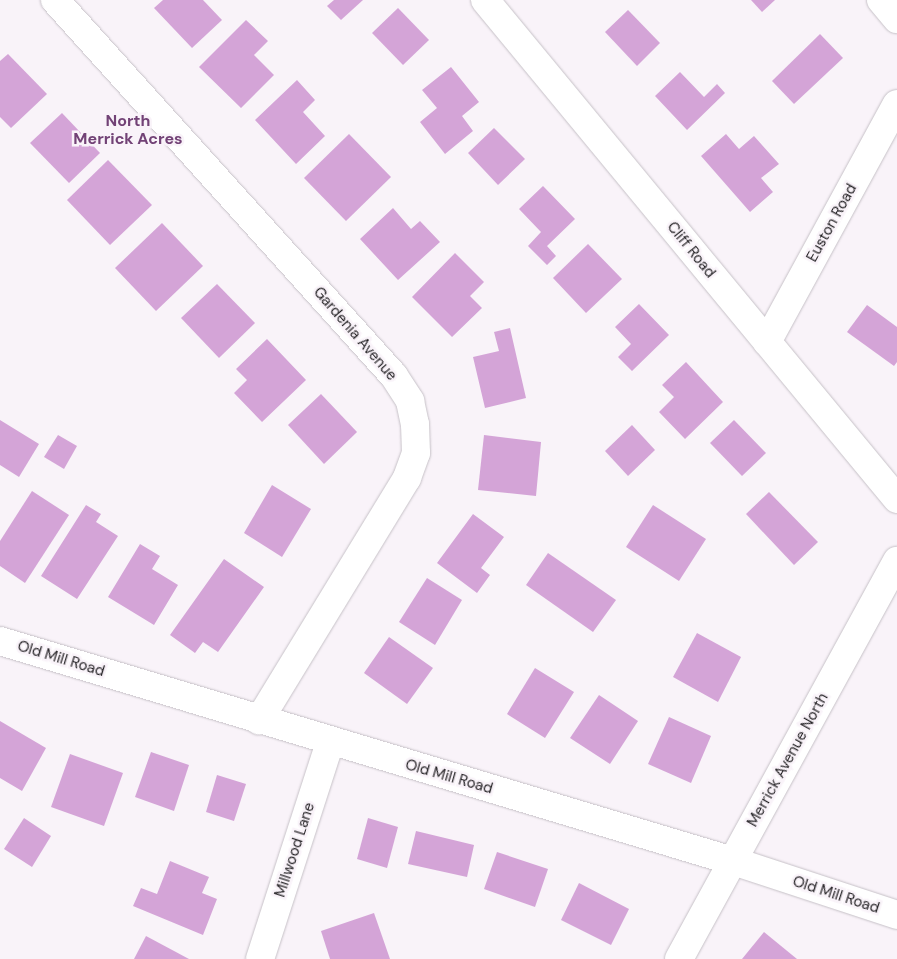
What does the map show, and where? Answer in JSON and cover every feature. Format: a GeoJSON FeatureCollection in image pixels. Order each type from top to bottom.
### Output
{"type":"FeatureCollection","features":[{"type":"Feature","properties":{"kind":"street","name":"Gardenia Avenue"},"geometry":{"type":"LineString","coordinates":[[55,0],[394,376],[410,401],[415,424],[416,453],[407,478],[259,720]]}},
{"type":"Feature","properties":{"kind":"street","name":"Cliff Road"},"geometry":{"type":"LineString","coordinates":[[485,0],[897,499]]}},
{"type":"Feature","properties":{"kind":"street"},"geometry":{"type":"LineString","coordinates":[[881,0],[897,19]]}},
{"type":"Feature","properties":{"kind":"street","name":"Euston Road"},"geometry":{"type":"LineString","coordinates":[[767,342],[897,104]]}},
{"type":"Feature","properties":{"kind":"street","name":"Merrick Avenue North"},"geometry":{"type":"LineString","coordinates":[[679,959],[897,561]]}},
{"type":"Feature","properties":{"kind":"street","name":"Old Mill Road"},"geometry":{"type":"LineString","coordinates":[[0,641],[330,742],[733,861],[897,915]]}},
{"type":"Feature","properties":{"kind":"street","name":"Millwood Lane"},"geometry":{"type":"LineString","coordinates":[[260,959],[330,742]]}},
{"type":"Feature","properties":{"kind":"building"},"geometry":{"type":"Polygon","coordinates":[[[163,0],[203,0],[222,20],[192,48],[154,8],[163,0]]]}},
{"type":"Feature","properties":{"kind":"building"},"geometry":{"type":"Polygon","coordinates":[[[334,0],[363,0],[341,20],[327,6],[334,0]]]}},
{"type":"Feature","properties":{"kind":"building"},"geometry":{"type":"Polygon","coordinates":[[[751,0],[775,0],[762,12],[751,0]]]}},
{"type":"Feature","properties":{"kind":"building"},"geometry":{"type":"Polygon","coordinates":[[[398,8],[429,40],[403,65],[372,33],[398,8]]]}},
{"type":"Feature","properties":{"kind":"building"},"geometry":{"type":"Polygon","coordinates":[[[628,10],[660,43],[637,66],[605,32],[628,10]]]}},
{"type":"Feature","properties":{"kind":"building"},"geometry":{"type":"Polygon","coordinates":[[[246,20],[268,41],[254,55],[274,75],[241,108],[199,67],[246,20]]]}},
{"type":"Feature","properties":{"kind":"building"},"geometry":{"type":"Polygon","coordinates":[[[820,34],[843,58],[794,104],[772,81],[820,34]]]}},
{"type":"Feature","properties":{"kind":"building"},"geometry":{"type":"Polygon","coordinates":[[[8,54],[47,94],[11,128],[0,117],[0,61],[8,54]]]}},
{"type":"Feature","properties":{"kind":"building"},"geometry":{"type":"Polygon","coordinates":[[[451,67],[479,102],[462,116],[473,131],[445,154],[420,122],[437,108],[422,90],[451,67]]]}},
{"type":"Feature","properties":{"kind":"building"},"geometry":{"type":"Polygon","coordinates":[[[680,72],[704,97],[717,84],[725,93],[687,130],[655,96],[680,72]]]}},
{"type":"Feature","properties":{"kind":"building"},"geometry":{"type":"Polygon","coordinates":[[[297,80],[315,100],[303,112],[325,136],[296,164],[255,120],[297,80]]]}},
{"type":"Feature","properties":{"kind":"building"},"geometry":{"type":"Polygon","coordinates":[[[62,113],[100,153],[69,183],[30,143],[62,113]]]}},
{"type":"Feature","properties":{"kind":"building"},"geometry":{"type":"Polygon","coordinates":[[[494,128],[525,159],[498,185],[468,153],[494,128]]]}},
{"type":"Feature","properties":{"kind":"building"},"geometry":{"type":"Polygon","coordinates":[[[349,134],[391,177],[346,221],[304,178],[349,134]]]}},
{"type":"Feature","properties":{"kind":"building"},"geometry":{"type":"Polygon","coordinates":[[[726,134],[739,149],[754,136],[779,164],[761,178],[773,192],[750,212],[701,156],[726,134]]]}},
{"type":"Feature","properties":{"kind":"building"},"geometry":{"type":"Polygon","coordinates":[[[108,160],[152,205],[110,245],[67,200],[108,160]]]}},
{"type":"Feature","properties":{"kind":"building"},"geometry":{"type":"Polygon","coordinates":[[[543,186],[575,219],[547,246],[556,256],[547,265],[528,246],[541,232],[519,209],[543,186]]]}},
{"type":"Feature","properties":{"kind":"building"},"geometry":{"type":"Polygon","coordinates":[[[393,208],[411,229],[420,221],[440,242],[398,280],[360,239],[393,208]]]}},
{"type":"Feature","properties":{"kind":"building"},"geometry":{"type":"Polygon","coordinates":[[[162,223],[203,266],[156,311],[115,268],[162,223]]]}},
{"type":"Feature","properties":{"kind":"building"},"geometry":{"type":"Polygon","coordinates":[[[588,244],[622,279],[586,313],[553,278],[588,244]]]}},
{"type":"Feature","properties":{"kind":"building"},"geometry":{"type":"Polygon","coordinates":[[[455,253],[484,282],[470,296],[482,308],[452,337],[412,297],[455,253]]]}},
{"type":"Feature","properties":{"kind":"building"},"geometry":{"type":"Polygon","coordinates":[[[217,284],[255,323],[219,358],[181,318],[217,284]]]}},
{"type":"Feature","properties":{"kind":"building"},"geometry":{"type":"Polygon","coordinates":[[[639,304],[669,335],[632,371],[618,357],[631,344],[615,327],[639,304]]]}},
{"type":"Feature","properties":{"kind":"building"},"geometry":{"type":"Polygon","coordinates":[[[867,305],[897,327],[897,362],[894,366],[847,332],[867,305]]]}},
{"type":"Feature","properties":{"kind":"building"},"geometry":{"type":"Polygon","coordinates":[[[510,328],[526,398],[485,408],[473,357],[499,351],[494,332],[510,328]]]}},
{"type":"Feature","properties":{"kind":"building"},"geometry":{"type":"Polygon","coordinates":[[[267,339],[306,380],[262,422],[234,393],[247,380],[236,369],[267,339]]]}},
{"type":"Feature","properties":{"kind":"building"},"geometry":{"type":"Polygon","coordinates":[[[686,362],[723,402],[685,439],[659,412],[674,397],[662,385],[686,362]]]}},
{"type":"Feature","properties":{"kind":"building"},"geometry":{"type":"Polygon","coordinates":[[[321,394],[357,432],[324,464],[288,425],[321,394]]]}},
{"type":"Feature","properties":{"kind":"building"},"geometry":{"type":"Polygon","coordinates":[[[0,420],[39,444],[19,477],[0,465],[0,420]]]}},
{"type":"Feature","properties":{"kind":"building"},"geometry":{"type":"Polygon","coordinates":[[[734,420],[766,453],[742,476],[710,443],[734,420]]]}},
{"type":"Feature","properties":{"kind":"building"},"geometry":{"type":"Polygon","coordinates":[[[632,425],[655,450],[628,476],[605,451],[632,425]]]}},
{"type":"Feature","properties":{"kind":"building"},"geometry":{"type":"Polygon","coordinates":[[[58,435],[77,446],[64,469],[44,457],[58,435]]]}},
{"type":"Feature","properties":{"kind":"building"},"geometry":{"type":"Polygon","coordinates":[[[484,435],[541,442],[536,496],[478,490],[484,435]]]}},
{"type":"Feature","properties":{"kind":"building"},"geometry":{"type":"Polygon","coordinates":[[[272,485],[311,509],[282,557],[244,533],[272,485]]]}},
{"type":"Feature","properties":{"kind":"building"},"geometry":{"type":"Polygon","coordinates":[[[32,491],[69,515],[25,583],[0,566],[0,541],[32,491]]]}},
{"type":"Feature","properties":{"kind":"building"},"geometry":{"type":"Polygon","coordinates":[[[769,492],[818,542],[794,565],[746,514],[769,492]]]}},
{"type":"Feature","properties":{"kind":"building"},"geometry":{"type":"Polygon","coordinates":[[[86,505],[101,514],[96,522],[118,536],[77,599],[41,576],[86,505]]]}},
{"type":"Feature","properties":{"kind":"building"},"geometry":{"type":"Polygon","coordinates":[[[653,505],[706,539],[679,581],[626,547],[653,505]]]}},
{"type":"Feature","properties":{"kind":"building"},"geometry":{"type":"Polygon","coordinates":[[[473,514],[504,537],[481,568],[490,575],[477,593],[437,563],[473,514]]]}},
{"type":"Feature","properties":{"kind":"building"},"geometry":{"type":"Polygon","coordinates":[[[140,544],[160,556],[152,569],[178,585],[154,625],[108,597],[140,544]]]}},
{"type":"Feature","properties":{"kind":"building"},"geometry":{"type":"Polygon","coordinates":[[[548,553],[616,600],[593,632],[526,585],[548,553]]]}},
{"type":"Feature","properties":{"kind":"building"},"geometry":{"type":"Polygon","coordinates":[[[224,559],[264,587],[218,652],[203,642],[195,653],[170,635],[224,559]]]}},
{"type":"Feature","properties":{"kind":"building"},"geometry":{"type":"Polygon","coordinates":[[[427,578],[462,600],[435,645],[399,622],[427,578]]]}},
{"type":"Feature","properties":{"kind":"building"},"geometry":{"type":"Polygon","coordinates":[[[697,633],[741,657],[718,702],[673,677],[697,633]]]}},
{"type":"Feature","properties":{"kind":"building"},"geometry":{"type":"Polygon","coordinates":[[[389,637],[433,668],[407,704],[364,673],[389,637]]]}},
{"type":"Feature","properties":{"kind":"building"},"geometry":{"type":"Polygon","coordinates":[[[535,668],[574,692],[545,738],[507,714],[535,668]]]}},
{"type":"Feature","properties":{"kind":"building"},"geometry":{"type":"Polygon","coordinates":[[[599,695],[638,721],[610,764],[570,738],[599,695]]]}},
{"type":"Feature","properties":{"kind":"building"},"geometry":{"type":"Polygon","coordinates":[[[669,717],[711,736],[691,783],[648,764],[669,717]]]}},
{"type":"Feature","properties":{"kind":"building"},"geometry":{"type":"Polygon","coordinates":[[[0,721],[46,748],[22,791],[0,778],[0,721]]]}},
{"type":"Feature","properties":{"kind":"building"},"geometry":{"type":"Polygon","coordinates":[[[151,752],[189,765],[174,811],[135,797],[151,752]]]}},
{"type":"Feature","properties":{"kind":"building"},"geometry":{"type":"Polygon","coordinates":[[[70,754],[123,773],[104,826],[51,807],[70,754]]]}},
{"type":"Feature","properties":{"kind":"building"},"geometry":{"type":"Polygon","coordinates":[[[217,775],[246,784],[234,821],[206,812],[217,775]]]}},
{"type":"Feature","properties":{"kind":"building"},"geometry":{"type":"Polygon","coordinates":[[[24,818],[51,836],[32,867],[4,849],[24,818]]]}},
{"type":"Feature","properties":{"kind":"building"},"geometry":{"type":"Polygon","coordinates":[[[368,818],[398,827],[387,868],[357,859],[368,818]]]}},
{"type":"Feature","properties":{"kind":"building"},"geometry":{"type":"Polygon","coordinates":[[[416,831],[474,845],[467,877],[408,864],[416,831]]]}},
{"type":"Feature","properties":{"kind":"building"},"geometry":{"type":"Polygon","coordinates":[[[497,852],[548,869],[535,907],[484,889],[497,852]]]}},
{"type":"Feature","properties":{"kind":"building"},"geometry":{"type":"Polygon","coordinates":[[[170,861],[209,877],[202,893],[217,899],[203,935],[133,906],[141,888],[157,894],[170,861]]]}},
{"type":"Feature","properties":{"kind":"building"},"geometry":{"type":"Polygon","coordinates":[[[579,883],[629,909],[611,945],[561,920],[579,883]]]}},
{"type":"Feature","properties":{"kind":"building"},"geometry":{"type":"Polygon","coordinates":[[[374,913],[390,959],[330,959],[321,931],[374,913]]]}},
{"type":"Feature","properties":{"kind":"building"},"geometry":{"type":"Polygon","coordinates":[[[764,932],[797,959],[742,959],[764,932]]]}},
{"type":"Feature","properties":{"kind":"building"},"geometry":{"type":"Polygon","coordinates":[[[146,936],[189,959],[134,959],[146,936]]]}},
{"type":"Feature","properties":{"kind":"district","name":"North Merrick Acres"},"geometry":{"type":"Point","coordinates":[128,130]}}]}
